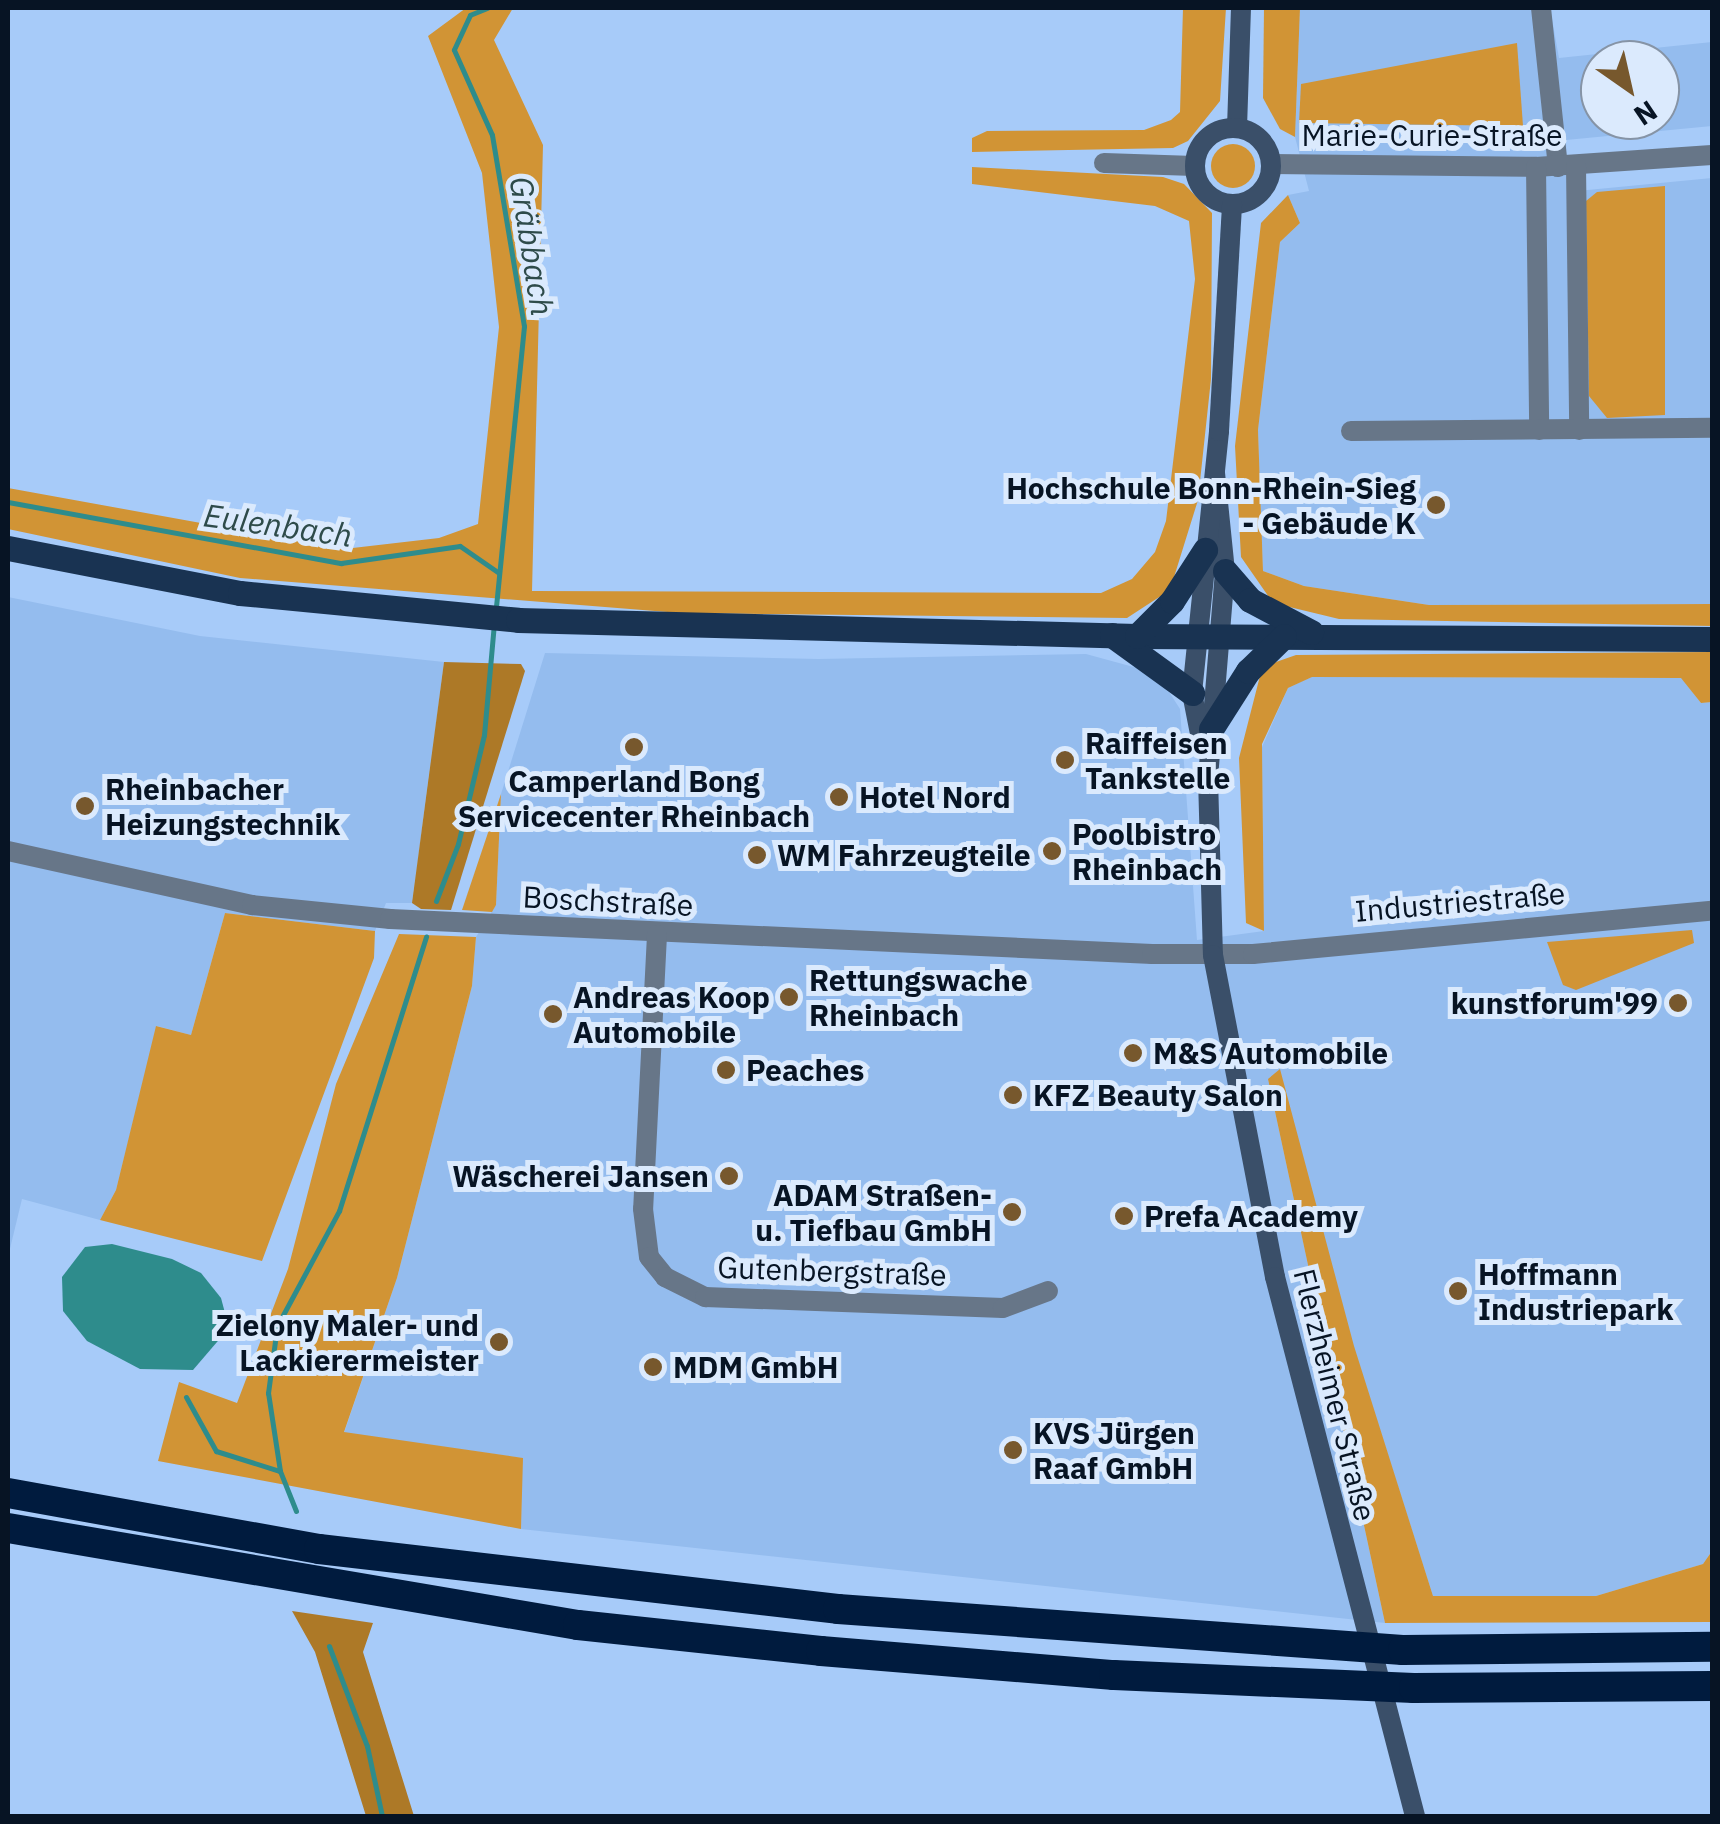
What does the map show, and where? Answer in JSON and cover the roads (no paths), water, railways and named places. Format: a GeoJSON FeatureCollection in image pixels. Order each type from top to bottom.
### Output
{"type":"FeatureCollection","features":[{"type":"Feature","properties":{"kind":"highway"},"geometry":{"type":"LineString","coordinates":[[8,1493],[319,1549],[856,1611],[1403,1650],[1712,1647]]}},
{"type":"Feature","properties":{"kind":"highway"},"geometry":{"type":"LineString","coordinates":[[8,1528],[578,1625],[821,1651],[1114,1675],[1414,1688],[1712,1686]]}},
{"type":"Feature","properties":{"kind":"main road"},"geometry":{"type":"LineString","coordinates":[[1237,128],[1241,8]]}},
{"type":"Feature","properties":{"kind":"main road"},"geometry":{"type":"LineString","coordinates":[[1237,128],[1260,140],[1271,164],[1264,188],[1232,204],[1202,188],[1194,166],[1203,142],[1237,128]]}},
{"type":"Feature","properties":{"kind":"main road","name":"Flerzheimer Straße"},"geometry":{"type":"LineString","coordinates":[[1232,204],[1215,472],[1204,550],[1211,729],[1208,778],[1212,955],[1242,1132],[1354,1594],[1415,1816]]}},
{"type":"Feature","properties":{"kind":"main road","name":"Flerzheimer Straße"},"geometry":{"type":"LineString","coordinates":[[1208,778],[1192,693],[1225,571],[1215,472]]}},
{"type":"Feature","properties":{"kind":"main road"},"geometry":{"type":"LineString","coordinates":[[8,548],[240,593],[518,620],[1124,635],[1712,639]]}},
{"type":"Feature","properties":{"kind":"main road"},"geometry":{"type":"LineString","coordinates":[[1124,635],[1172,601],[1204,550]]}},
{"type":"Feature","properties":{"kind":"main road"},"geometry":{"type":"LineString","coordinates":[[1225,571],[1250,600],[1320,636]]}},
{"type":"Feature","properties":{"kind":"main road"},"geometry":{"type":"LineString","coordinates":[[1124,635],[1192,693]]}},
{"type":"Feature","properties":{"kind":"main road"},"geometry":{"type":"LineString","coordinates":[[1211,729],[1248,672],[1284,636]]}},
{"type":"Feature","properties":{"kind":"street"},"geometry":{"type":"LineString","coordinates":[[1541,8],[1567,166],[1580,430]]}},
{"type":"Feature","properties":{"kind":"street","name":"Marie-Curie-Straße"},"geometry":{"type":"LineString","coordinates":[[1271,164],[1536,168],[1712,155]]}},
{"type":"Feature","properties":{"kind":"street"},"geometry":{"type":"LineString","coordinates":[[1104,163],[1194,166]]}},
{"type":"Feature","properties":{"kind":"street"},"geometry":{"type":"LineString","coordinates":[[1536,168],[1539,430]]}},
{"type":"Feature","properties":{"kind":"street"},"geometry":{"type":"LineString","coordinates":[[1352,431],[1712,428]]}},
{"type":"Feature","properties":{"kind":"street","name":"Boschstraße"},"geometry":{"type":"LineString","coordinates":[[8,851],[252,904],[657,934],[1212,955]]}},
{"type":"Feature","properties":{"kind":"street","name":"Industriestraße"},"geometry":{"type":"LineString","coordinates":[[1212,955],[1712,911]]}},
{"type":"Feature","properties":{"kind":"street","name":"Gutenbergstraße"},"geometry":{"type":"LineString","coordinates":[[657,934],[643,1209],[649,1256],[665,1277],[705,1297],[1003,1308],[1048,1291]]}},
{"type":"Feature","properties":{"kind":"waterway","name":"Gräbbach"},"geometry":{"type":"LineString","coordinates":[[487,8],[470,15],[454,50],[492,135],[524,326],[496,608]]}},
{"type":"Feature","properties":{"kind":"waterway","name":"Eulenbach"},"geometry":{"type":"LineString","coordinates":[[8,502],[341,563],[460,546],[499,573]]}},
{"type":"Feature","properties":{"kind":"waterway","name":"Eulenbach"},"geometry":{"type":"LineString","coordinates":[[436,901],[458,844],[484,735],[494,623]]}},
{"type":"Feature","properties":{"kind":"waterway","name":"Eulenbach"},"geometry":{"type":"LineString","coordinates":[[296,1511],[280,1471],[268,1393],[277,1326],[339,1211],[426,936]]}},
{"type":"Feature","properties":{"kind":"waterway"},"geometry":{"type":"LineString","coordinates":[[186,1397],[216,1451],[280,1471]]}},
{"type":"Feature","properties":{"kind":"waterway","name":"Eulenbach"},"geometry":{"type":"LineString","coordinates":[[329,1646],[367,1746],[382,1816]]}},
{"type":"Feature","properties":{"kind":"place","name":"Hochschule Bonn-Rhein-Sieg - Gebäude K"},"geometry":{"type":"Point","coordinates":[1436,505]}},
{"type":"Feature","properties":{"kind":"place","name":"Camperland Bong Servicecenter Rheinbach"},"geometry":{"type":"Point","coordinates":[634,747]}},
{"type":"Feature","properties":{"kind":"place","name":"Raiffeisen Tankstelle"},"geometry":{"type":"Point","coordinates":[1065,760]}},
{"type":"Feature","properties":{"kind":"place","name":"Hotel Nord"},"geometry":{"type":"Point","coordinates":[839,797]}},
{"type":"Feature","properties":{"kind":"place","name":"Rheinbacher Heizungstechnik"},"geometry":{"type":"Point","coordinates":[85,806]}},
{"type":"Feature","properties":{"kind":"place","name":"Poolbistro Rheinbach"},"geometry":{"type":"Point","coordinates":[1052,851]}},
{"type":"Feature","properties":{"kind":"place","name":"WM Fahrzeugteile"},"geometry":{"type":"Point","coordinates":[757,855]}},
{"type":"Feature","properties":{"kind":"place","name":"Rettungswache Rheinbach"},"geometry":{"type":"Point","coordinates":[789,997]}},
{"type":"Feature","properties":{"kind":"place","name":"kunstforum'99"},"geometry":{"type":"Point","coordinates":[1678,1003]}},
{"type":"Feature","properties":{"kind":"place","name":"Andreas Koop Automobile"},"geometry":{"type":"Point","coordinates":[553,1014]}},
{"type":"Feature","properties":{"kind":"place","name":"M&S Automobile"},"geometry":{"type":"Point","coordinates":[1133,1053]}},
{"type":"Feature","properties":{"kind":"place","name":"Peaches"},"geometry":{"type":"Point","coordinates":[726,1070]}},
{"type":"Feature","properties":{"kind":"place","name":"KFZ Beauty Salon"},"geometry":{"type":"Point","coordinates":[1013,1095]}},
{"type":"Feature","properties":{"kind":"place","name":"Wäscherei Jansen"},"geometry":{"type":"Point","coordinates":[729,1176]}},
{"type":"Feature","properties":{"kind":"place","name":"ADAM Straßen- u. Tiefbau GmbH"},"geometry":{"type":"Point","coordinates":[1012,1212]}},
{"type":"Feature","properties":{"kind":"place","name":"Prefa Academy"},"geometry":{"type":"Point","coordinates":[1124,1216]}},
{"type":"Feature","properties":{"kind":"place","name":"Hoffmann Industriepark"},"geometry":{"type":"Point","coordinates":[1458,1291]}},
{"type":"Feature","properties":{"kind":"place","name":"Zielony Maler- und Lackierermeister"},"geometry":{"type":"Point","coordinates":[499,1342]}},
{"type":"Feature","properties":{"kind":"place","name":"MDM GmbH"},"geometry":{"type":"Point","coordinates":[653,1367]}},
{"type":"Feature","properties":{"kind":"place","name":"KVS Jürgen Raaf GmbH"},"geometry":{"type":"Point","coordinates":[1013,1450]}}]}
